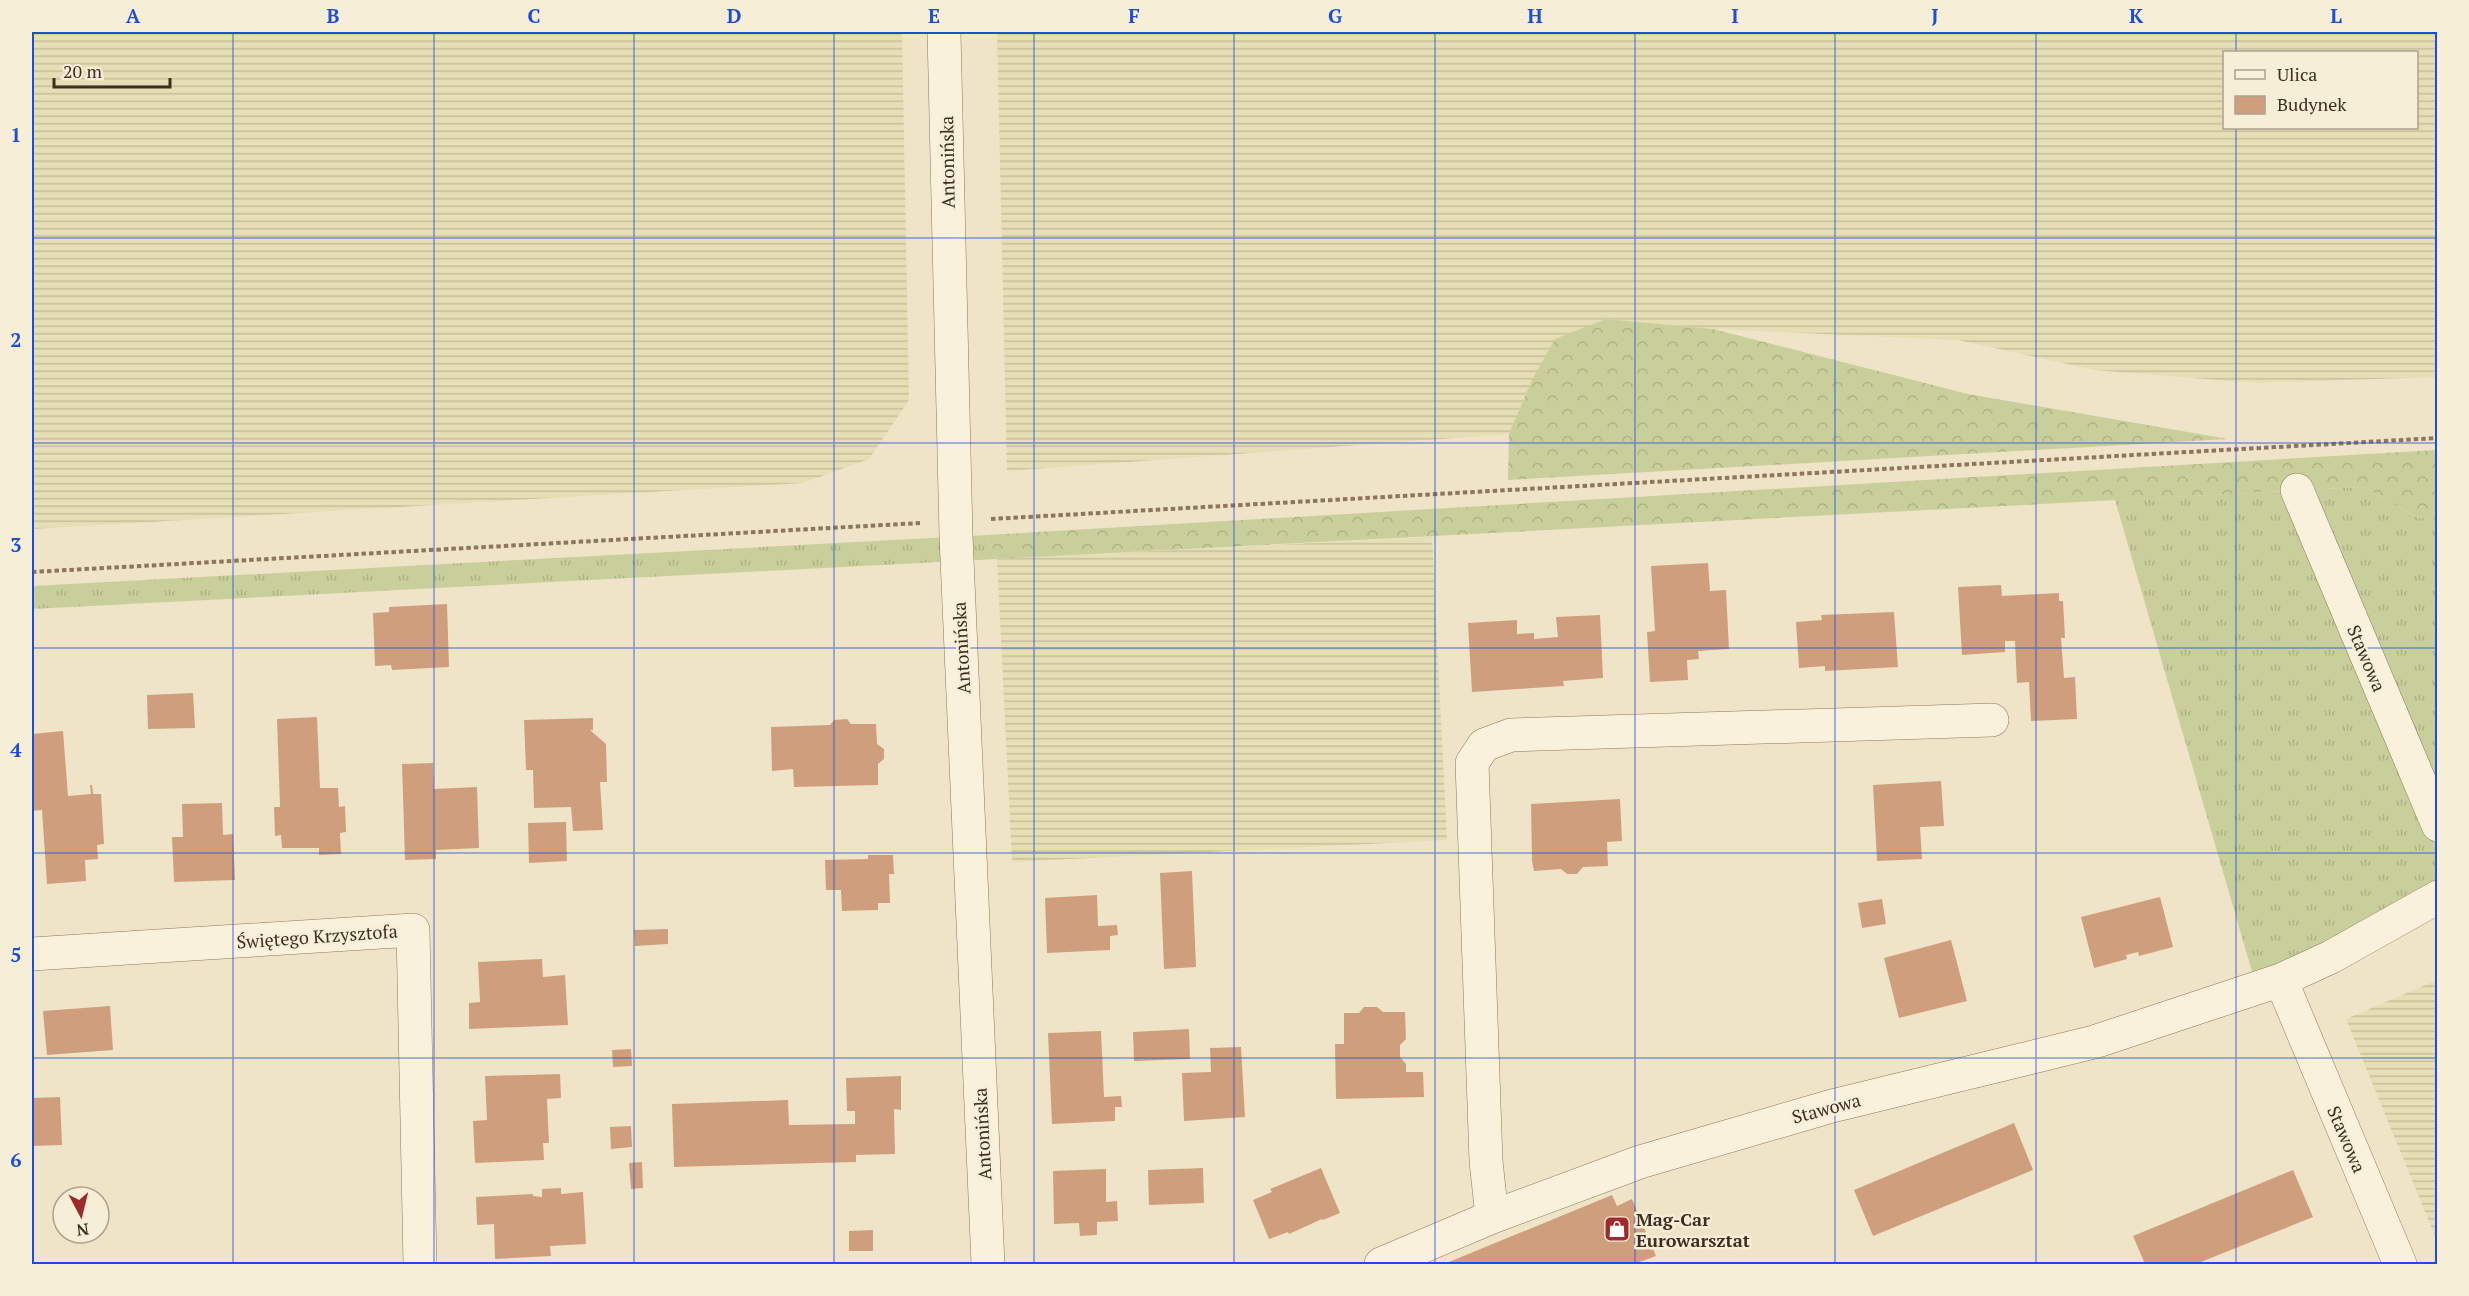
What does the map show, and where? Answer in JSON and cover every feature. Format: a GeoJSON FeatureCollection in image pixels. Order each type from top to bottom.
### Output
{"type":"FeatureCollection","features":[{"type":"Feature","properties":{"kind":"street","name":"Antonińska"},"geometry":{"type":"LineString","coordinates":[[944,32],[956,521],[988,1264]]}},
{"type":"Feature","properties":{"kind":"street","name":"Stawowa"},"geometry":{"type":"LineString","coordinates":[[2297,490],[2438,825]]}},
{"type":"Feature","properties":{"kind":"street"},"geometry":{"type":"LineString","coordinates":[[1492,1217],[1486,1161],[1472,763],[1484,745],[1511,735],[1992,720]]}},
{"type":"Feature","properties":{"kind":"street","name":"Stawowa"},"geometry":{"type":"LineString","coordinates":[[1381,1264],[1492,1217],[1640,1162],[1832,1106],[2094,1042],[2281,980],[2331,957],[2438,897]]}},
{"type":"Feature","properties":{"kind":"street","name":"Świętego Krzysztofa"},"geometry":{"type":"LineString","coordinates":[[32,954],[413,930],[420,1264]]}},
{"type":"Feature","properties":{"kind":"street","name":"Stawowa"},"geometry":{"type":"LineString","coordinates":[[2281,980],[2400,1264]]}},
{"type":"Feature","properties":{"kind":"path"},"geometry":{"type":"LineString","coordinates":[[32,572],[2438,438]]}},
{"type":"Feature","properties":{"kind":"shaded area"},"geometry":{"type":"Polygon","coordinates":[[[32,32],[902,32],[909,400],[869,459],[803,483],[32,529],[32,32]]]}},
{"type":"Feature","properties":{"kind":"shaded area"},"geometry":{"type":"Polygon","coordinates":[[[997,32],[2437,32],[2437,377],[2255,383],[2094,370],[1958,340],[1713,329],[1606,319],[1532,380],[1509,434],[1007,471],[997,32]]]}},
{"type":"Feature","properties":{"kind":"shaded area"},"geometry":{"type":"Polygon","coordinates":[[[1432,537],[1447,840],[1012,862],[997,559],[1432,537]]]}},
{"type":"Feature","properties":{"kind":"shaded area"},"geometry":{"type":"Polygon","coordinates":[[[2437,980],[2437,1241],[2346,1019],[2437,980]]]}},
{"type":"Feature","properties":{"kind":"green space"},"geometry":{"type":"Polygon","coordinates":[[[1606,319],[1713,329],[1968,394],[2228,439],[1508,480],[1509,434],[1532,380],[1555,339],[1606,319]]]}},
{"type":"Feature","properties":{"kind":"green space"},"geometry":{"type":"Polygon","coordinates":[[[2437,450],[2437,520],[2416,517],[2364,487],[997,559],[987,535],[2437,450]]]}},
{"type":"Feature","properties":{"kind":"green space"},"geometry":{"type":"Polygon","coordinates":[[[2364,487],[2416,517],[2437,520],[2437,897],[2257,989],[2115,500],[2364,487]]]}},
{"type":"Feature","properties":{"kind":"green space"},"geometry":{"type":"Polygon","coordinates":[[[987,535],[997,559],[32,609],[32,586],[987,535]]]}},
{"type":"Feature","properties":{"kind":"building"},"geometry":{"type":"Polygon","coordinates":[[[1708,563],[1710,591],[1726,590],[1729,649],[1698,651],[1699,659],[1687,660],[1688,680],[1650,682],[1647,632],[1655,631],[1651,566],[1708,563]]]}},
{"type":"Feature","properties":{"kind":"building"},"geometry":{"type":"Polygon","coordinates":[[[2001,585],[2002,596],[2059,593],[2059,601],[2063,601],[2065,638],[2061,638],[2064,678],[2075,677],[2077,719],[2031,721],[2029,682],[2017,683],[2015,641],[2005,641],[2005,652],[1962,655],[1958,587],[2001,585]]]}},
{"type":"Feature","properties":{"kind":"building"},"geometry":{"type":"Polygon","coordinates":[[[447,604],[449,667],[392,670],[391,665],[375,666],[373,613],[389,612],[389,607],[447,604]]]}},
{"type":"Feature","properties":{"kind":"building"},"geometry":{"type":"Polygon","coordinates":[[[1894,612],[1898,667],[1825,671],[1825,666],[1799,668],[1796,622],[1822,620],[1821,615],[1894,612]]]}},
{"type":"Feature","properties":{"kind":"building"},"geometry":{"type":"Polygon","coordinates":[[[1600,615],[1603,678],[1563,681],[1564,686],[1472,692],[1468,623],[1517,620],[1517,634],[1534,633],[1534,639],[1558,637],[1556,617],[1600,615]]]}},
{"type":"Feature","properties":{"kind":"building"},"geometry":{"type":"Polygon","coordinates":[[[193,693],[195,728],[148,729],[147,695],[193,693]]]}},
{"type":"Feature","properties":{"kind":"building"},"geometry":{"type":"Polygon","coordinates":[[[317,717],[320,788],[338,788],[339,807],[345,806],[346,832],[340,833],[341,854],[319,855],[319,848],[282,848],[281,835],[275,836],[274,807],[280,807],[277,719],[317,717]]]}},
{"type":"Feature","properties":{"kind":"building"},"geometry":{"type":"Polygon","coordinates":[[[593,718],[593,730],[590,730],[606,744],[607,782],[600,782],[603,830],[573,831],[571,807],[534,808],[533,770],[526,770],[524,720],[593,718]]]}},
{"type":"Feature","properties":{"kind":"building"},"geometry":{"type":"Polygon","coordinates":[[[847,719],[851,724],[876,724],[877,744],[884,749],[884,759],[878,764],[878,785],[794,787],[793,769],[772,771],[771,727],[830,725],[834,720],[847,719]]]}},
{"type":"Feature","properties":{"kind":"building"},"geometry":{"type":"Polygon","coordinates":[[[63,731],[68,796],[91,794],[90,785],[92,785],[93,794],[101,794],[104,844],[97,845],[98,859],[85,860],[86,881],[47,884],[42,810],[32,811],[32,734],[63,731]]]}},
{"type":"Feature","properties":{"kind":"building"},"geometry":{"type":"Polygon","coordinates":[[[433,763],[434,789],[477,787],[479,848],[436,850],[436,859],[405,860],[402,764],[433,763]]]}},
{"type":"Feature","properties":{"kind":"building"},"geometry":{"type":"Polygon","coordinates":[[[1941,781],[1944,826],[1920,827],[1922,859],[1877,861],[1873,785],[1941,781]]]}},
{"type":"Feature","properties":{"kind":"building"},"geometry":{"type":"Polygon","coordinates":[[[1620,799],[1622,841],[1607,842],[1608,866],[1583,867],[1577,874],[1567,874],[1561,869],[1534,871],[1531,804],[1620,799]]]}},
{"type":"Feature","properties":{"kind":"building"},"geometry":{"type":"Polygon","coordinates":[[[222,803],[223,835],[233,834],[235,880],[174,882],[172,837],[183,837],[182,804],[222,803]]]}},
{"type":"Feature","properties":{"kind":"building"},"geometry":{"type":"Polygon","coordinates":[[[566,822],[567,861],[529,863],[528,823],[566,822]]]}},
{"type":"Feature","properties":{"kind":"building"},"geometry":{"type":"Polygon","coordinates":[[[868,855],[893,855],[894,874],[889,874],[890,903],[878,903],[878,910],[842,911],[841,890],[826,890],[825,860],[868,859],[868,855]]]}},
{"type":"Feature","properties":{"kind":"building"},"geometry":{"type":"Polygon","coordinates":[[[1192,871],[1196,967],[1164,969],[1160,873],[1192,871]]]}},
{"type":"Feature","properties":{"kind":"building"},"geometry":{"type":"Polygon","coordinates":[[[1097,895],[1098,926],[1117,925],[1118,935],[1110,936],[1110,950],[1047,953],[1045,898],[1097,895]]]}},
{"type":"Feature","properties":{"kind":"building"},"geometry":{"type":"Polygon","coordinates":[[[2160,897],[2173,947],[2139,956],[2138,952],[2126,955],[2127,959],[2094,968],[2081,917],[2160,897]]]}},
{"type":"Feature","properties":{"kind":"building"},"geometry":{"type":"Polygon","coordinates":[[[1882,899],[1886,924],[1862,928],[1858,903],[1882,899]]]}},
{"type":"Feature","properties":{"kind":"building"},"geometry":{"type":"Polygon","coordinates":[[[668,929],[668,944],[635,946],[634,930],[668,929]]]}},
{"type":"Feature","properties":{"kind":"building"},"geometry":{"type":"Polygon","coordinates":[[[1951,940],[1967,1001],[1899,1018],[1884,958],[1951,940]]]}},
{"type":"Feature","properties":{"kind":"building"},"geometry":{"type":"Polygon","coordinates":[[[542,959],[543,977],[565,975],[568,1025],[469,1029],[469,1003],[480,1002],[478,962],[542,959]]]}},
{"type":"Feature","properties":{"kind":"building"},"geometry":{"type":"Polygon","coordinates":[[[110,1006],[113,1050],[47,1055],[43,1011],[110,1006]]]}},
{"type":"Feature","properties":{"kind":"building"},"geometry":{"type":"Polygon","coordinates":[[[1364,1007],[1377,1007],[1383,1012],[1405,1012],[1406,1039],[1400,1045],[1400,1057],[1406,1064],[1406,1072],[1423,1072],[1424,1097],[1336,1099],[1335,1044],[1344,1044],[1344,1013],[1359,1013],[1364,1007]]]}},
{"type":"Feature","properties":{"kind":"building"},"geometry":{"type":"Polygon","coordinates":[[[1189,1029],[1190,1059],[1134,1061],[1133,1032],[1189,1029]]]}},
{"type":"Feature","properties":{"kind":"building"},"geometry":{"type":"Polygon","coordinates":[[[1101,1031],[1104,1097],[1121,1096],[1122,1107],[1115,1107],[1115,1121],[1052,1124],[1048,1033],[1101,1031]]]}},
{"type":"Feature","properties":{"kind":"building"},"geometry":{"type":"Polygon","coordinates":[[[1241,1047],[1245,1117],[1184,1121],[1182,1073],[1211,1072],[1210,1048],[1241,1047]]]}},
{"type":"Feature","properties":{"kind":"building"},"geometry":{"type":"Polygon","coordinates":[[[631,1049],[632,1066],[613,1067],[612,1050],[631,1049]]]}},
{"type":"Feature","properties":{"kind":"building"},"geometry":{"type":"Polygon","coordinates":[[[560,1074],[561,1098],[547,1099],[549,1143],[543,1143],[544,1160],[475,1163],[473,1121],[487,1120],[485,1076],[560,1074]]]}},
{"type":"Feature","properties":{"kind":"building"},"geometry":{"type":"Polygon","coordinates":[[[901,1076],[901,1110],[894,1109],[895,1154],[856,1155],[856,1162],[674,1167],[672,1104],[788,1100],[789,1125],[855,1124],[855,1111],[847,1111],[846,1078],[901,1076]]]}},
{"type":"Feature","properties":{"kind":"building"},"geometry":{"type":"Polygon","coordinates":[[[60,1097],[62,1145],[32,1146],[32,1098],[60,1097]]]}},
{"type":"Feature","properties":{"kind":"building"},"geometry":{"type":"Polygon","coordinates":[[[2014,1123],[2033,1170],[1873,1236],[1854,1190],[2014,1123]]]}},
{"type":"Feature","properties":{"kind":"building"},"geometry":{"type":"Polygon","coordinates":[[[631,1126],[632,1147],[611,1149],[610,1127],[631,1126]]]}},
{"type":"Feature","properties":{"kind":"building"},"geometry":{"type":"Polygon","coordinates":[[[642,1162],[643,1188],[631,1189],[629,1163],[642,1162]]]}},
{"type":"Feature","properties":{"kind":"building"},"geometry":{"type":"Polygon","coordinates":[[[1203,1168],[1204,1203],[1149,1205],[1148,1170],[1203,1168]]]}},
{"type":"Feature","properties":{"kind":"building"},"geometry":{"type":"Polygon","coordinates":[[[1321,1168],[1340,1213],[1289,1234],[1288,1232],[1269,1239],[1253,1200],[1272,1192],[1270,1189],[1321,1168]]]}},
{"type":"Feature","properties":{"kind":"building"},"geometry":{"type":"Polygon","coordinates":[[[1106,1169],[1106,1202],[1117,1201],[1118,1221],[1097,1222],[1097,1235],[1080,1236],[1079,1223],[1054,1224],[1053,1171],[1106,1169]]]}},
{"type":"Feature","properties":{"kind":"building"},"geometry":{"type":"Polygon","coordinates":[[[2293,1170],[2313,1217],[2196,1264],[2145,1264],[2133,1236],[2293,1170]]]}},
{"type":"Feature","properties":{"kind":"building"},"geometry":{"type":"Polygon","coordinates":[[[561,1188],[561,1194],[583,1192],[586,1244],[550,1246],[551,1256],[495,1259],[494,1224],[477,1225],[476,1197],[533,1194],[533,1196],[542,1197],[542,1189],[561,1188]]]}},
{"type":"Feature","properties":{"kind":"building"},"geometry":{"type":"Polygon","coordinates":[[[1612,1195],[1617,1206],[1632,1199],[1656,1256],[1634,1264],[1444,1264],[1612,1195]]]}},
{"type":"Feature","properties":{"kind":"building"},"geometry":{"type":"Polygon","coordinates":[[[873,1230],[873,1251],[849,1251],[849,1231],[873,1230]]]}},
{"type":"Feature","properties":{"kind":"place","name":"Mag-Car Eurowarsztat"},"geometry":{"type":"Point","coordinates":[1617,1229]}}]}
